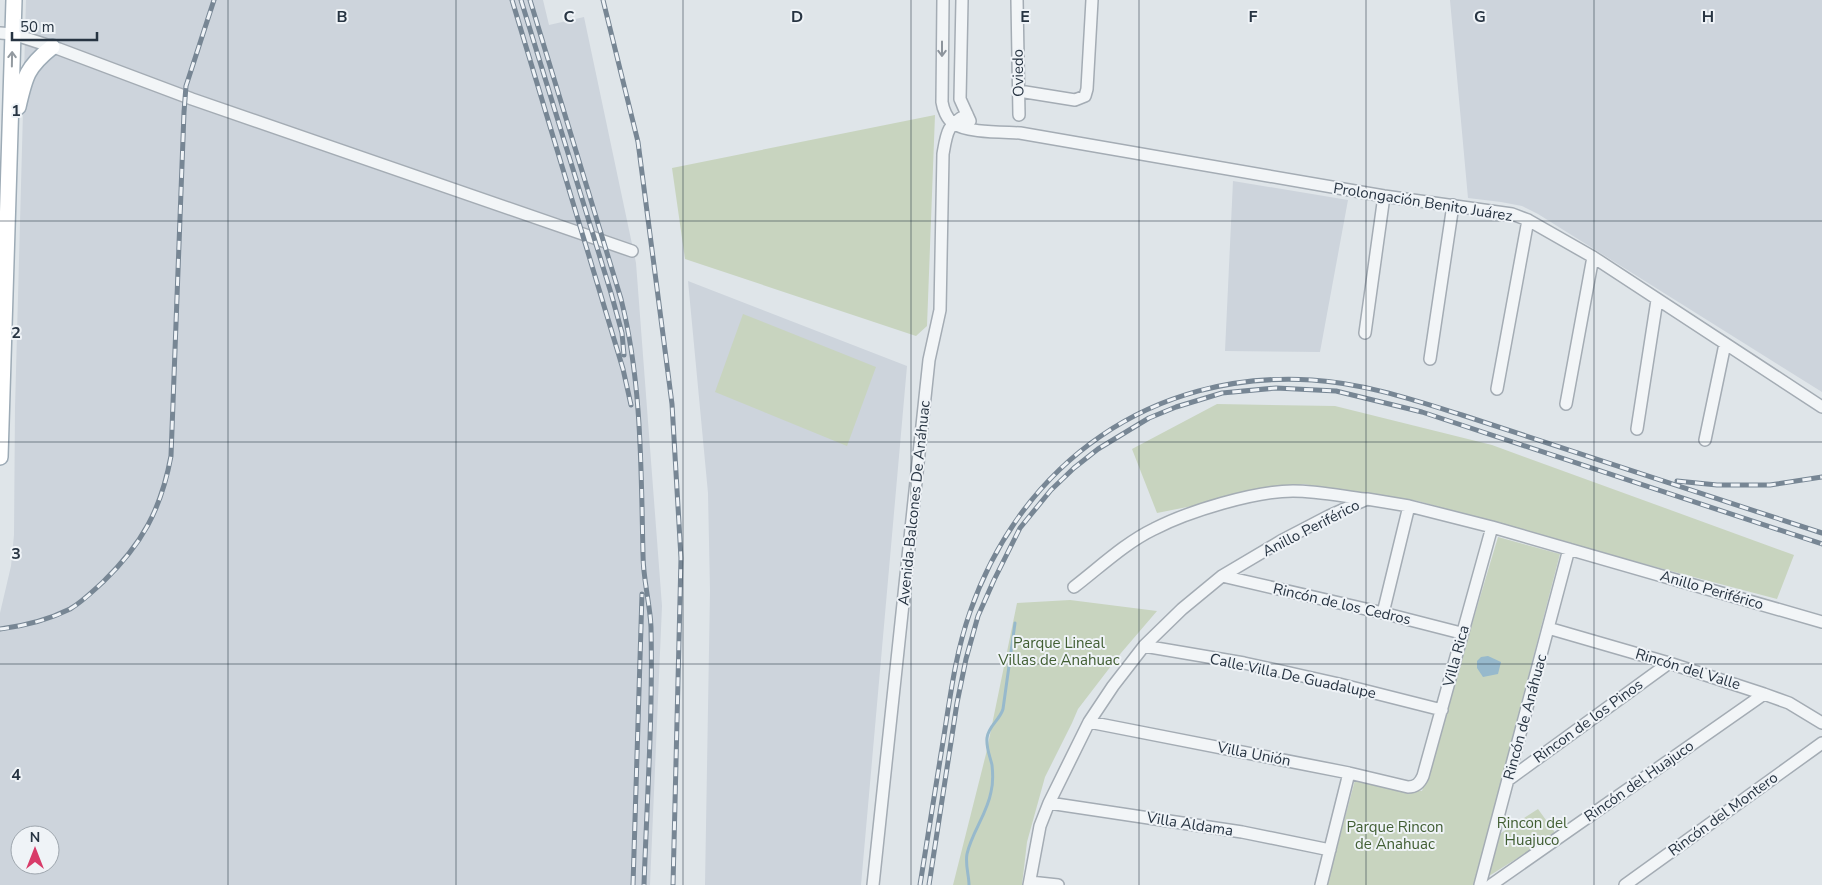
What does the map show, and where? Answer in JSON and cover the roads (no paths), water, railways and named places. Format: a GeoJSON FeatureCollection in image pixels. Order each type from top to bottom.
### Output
{"type":"FeatureCollection","features":[{"type":"Feature","properties":{"kind":"main road"},"geometry":{"type":"LineString","coordinates":[[0,457],[10,142],[6,34],[14,0]]}},
{"type":"Feature","properties":{"kind":"main road"},"geometry":{"type":"LineString","coordinates":[[10,142],[26,76],[40,57],[52,47]]}},
{"type":"Feature","properties":{"kind":"street"},"geometry":{"type":"LineString","coordinates":[[942,0],[942,102],[952,123],[967,114]]}},
{"type":"Feature","properties":{"kind":"street"},"geometry":{"type":"LineString","coordinates":[[962,0],[960,99],[973,130]]}},
{"type":"Feature","properties":{"kind":"street","name":"Oviedo"},"geometry":{"type":"LineString","coordinates":[[1017,0],[1019,116]]}},
{"type":"Feature","properties":{"kind":"street"},"geometry":{"type":"LineString","coordinates":[[1019,90],[1075,100],[1085,96],[1092,0]]}},
{"type":"Feature","properties":{"kind":"street"},"geometry":{"type":"LineString","coordinates":[[6,34],[52,47],[202,102],[632,250]]}},
{"type":"Feature","properties":{"kind":"street","name":"Prolongación Benito Juárez"},"geometry":{"type":"LineString","coordinates":[[952,123],[973,130],[1020,133],[1384,196],[1512,214],[1528,220],[1592,257],[1822,407]]}},
{"type":"Feature","properties":{"kind":"street","name":"Avenida Balcones De Anáhuac"},"geometry":{"type":"LineString","coordinates":[[873,885],[929,360],[940,310],[943,154],[946,137],[952,123]]}},
{"type":"Feature","properties":{"kind":"street"},"geometry":{"type":"LineString","coordinates":[[1365,333],[1384,196]]}},
{"type":"Feature","properties":{"kind":"street"},"geometry":{"type":"LineString","coordinates":[[1430,359],[1453,205]]}},
{"type":"Feature","properties":{"kind":"street"},"geometry":{"type":"LineString","coordinates":[[1497,389],[1528,220]]}},
{"type":"Feature","properties":{"kind":"street"},"geometry":{"type":"LineString","coordinates":[[1566,404],[1592,257]]}},
{"type":"Feature","properties":{"kind":"street"},"geometry":{"type":"LineString","coordinates":[[1637,429],[1657,300]]}},
{"type":"Feature","properties":{"kind":"street"},"geometry":{"type":"LineString","coordinates":[[1704,440],[1726,344]]}},
{"type":"Feature","properties":{"kind":"street"},"geometry":{"type":"LineString","coordinates":[[1074,587],[1124,548],[1154,529],[1186,516],[1231,502],[1261,495],[1293,491],[1367,499]]}},
{"type":"Feature","properties":{"kind":"street","name":"Anillo Periférico"},"geometry":{"type":"LineString","coordinates":[[1030,883],[1040,826],[1049,803],[1089,722],[1112,686],[1144,646],[1182,609],[1222,576],[1281,540],[1367,499],[1409,506],[1492,527],[1822,622]]}},
{"type":"Feature","properties":{"kind":"street"},"geometry":{"type":"LineString","coordinates":[[1382,613],[1409,506]]}},
{"type":"Feature","properties":{"kind":"street","name":"Villa Rica"},"geometry":{"type":"LineString","coordinates":[[1418,784],[1423,776],[1461,633],[1492,527]]}},
{"type":"Feature","properties":{"kind":"street","name":"Rincón de Anáhuac"},"geometry":{"type":"LineString","coordinates":[[1480,885],[1569,549]]}},
{"type":"Feature","properties":{"kind":"street","name":"Rincón de los Cedros"},"geometry":{"type":"LineString","coordinates":[[1222,576],[1461,633]]}},
{"type":"Feature","properties":{"kind":"street","name":"Rincón del Valle"},"geometry":{"type":"LineString","coordinates":[[1548,628],[1669,662],[1764,694],[1789,703],[1822,722]]}},
{"type":"Feature","properties":{"kind":"street","name":"Calle Villa De Guadalupe"},"geometry":{"type":"LineString","coordinates":[[1144,646],[1244,663],[1339,684],[1442,710]]}},
{"type":"Feature","properties":{"kind":"street","name":"Rincon de los Pinos"},"geometry":{"type":"LineString","coordinates":[[1508,780],[1669,662]]}},
{"type":"Feature","properties":{"kind":"street","name":"Rincón del Huajuco"},"geometry":{"type":"LineString","coordinates":[[1490,885],[1764,694]]}},
{"type":"Feature","properties":{"kind":"street","name":"Villa Unión"},"geometry":{"type":"LineString","coordinates":[[1089,722],[1349,773],[1408,787],[1418,784]]}},
{"type":"Feature","properties":{"kind":"street","name":"Rincón del Montero"},"geometry":{"type":"LineString","coordinates":[[1625,885],[1822,743]]}},
{"type":"Feature","properties":{"kind":"street"},"geometry":{"type":"LineString","coordinates":[[1321,885],[1349,773]]}},
{"type":"Feature","properties":{"kind":"street","name":"Villa Aldama"},"geometry":{"type":"LineString","coordinates":[[1049,803],[1242,832],[1330,850]]}},
{"type":"Feature","properties":{"kind":"street"},"geometry":{"type":"LineString","coordinates":[[1030,883],[1058,885]]}},
{"type":"Feature","properties":{"kind":"water"},"geometry":{"type":"Polygon","coordinates":[[[1488,656],[1501,662],[1498,674],[1483,677],[1477,668],[1477,661],[1481,657],[1488,656]]]}},
{"type":"Feature","properties":{"kind":"waterway"},"geometry":{"type":"LineString","coordinates":[[969,885],[966,862],[967,854],[989,800],[992,786],[992,765],[987,738],[1003,709],[1015,623]]}},
{"type":"Feature","properties":{"kind":"railway"},"geometry":{"type":"LineString","coordinates":[[0,629],[45,619],[70,609],[79,603],[103,582],[129,554],[148,525],[162,493],[171,456],[186,86],[214,0]]}},
{"type":"Feature","properties":{"kind":"railway"},"geometry":{"type":"LineString","coordinates":[[512,0],[623,369],[631,405]]}},
{"type":"Feature","properties":{"kind":"railway"},"geometry":{"type":"LineString","coordinates":[[521,0],[611,293],[622,333],[624,355]]}},
{"type":"Feature","properties":{"kind":"railway"},"geometry":{"type":"LineString","coordinates":[[530,0],[621,299],[633,362],[641,459],[643,564],[651,627],[650,724],[644,885]]}},
{"type":"Feature","properties":{"kind":"railway"},"geometry":{"type":"LineString","coordinates":[[603,0],[638,142],[672,404],[681,558],[673,885]]}},
{"type":"Feature","properties":{"kind":"railway"},"geometry":{"type":"LineString","coordinates":[[920,885],[956,664],[964,629],[993,559],[1023,511],[1059,470],[1101,436],[1148,409],[1199,391],[1254,381],[1312,380],[1369,388],[1462,415],[1822,533]]}},
{"type":"Feature","properties":{"kind":"railway"},"geometry":{"type":"LineString","coordinates":[[929,885],[957,703],[966,659],[978,616],[1020,528],[1051,490],[1098,449],[1149,418],[1176,407],[1222,393],[1276,388],[1336,391],[1422,412],[1822,544]]}},
{"type":"Feature","properties":{"kind":"railway"},"geometry":{"type":"LineString","coordinates":[[1677,481],[1717,485],[1770,485],[1822,477]]}},
{"type":"Feature","properties":{"kind":"railway"},"geometry":{"type":"LineString","coordinates":[[633,885],[642,594]]}},
{"type":"Feature","properties":{"kind":"park label","name":"Parque Lineal Villas de Anahuac"},"geometry":{"type":"Point","coordinates":[1059,652]}},
{"type":"Feature","properties":{"kind":"park label","name":"Rincon del Huajuco"},"geometry":{"type":"Point","coordinates":[1532,832]}},
{"type":"Feature","properties":{"kind":"park label","name":"Parque Rincon de Anahuac"},"geometry":{"type":"Point","coordinates":[1395,836]}}]}
